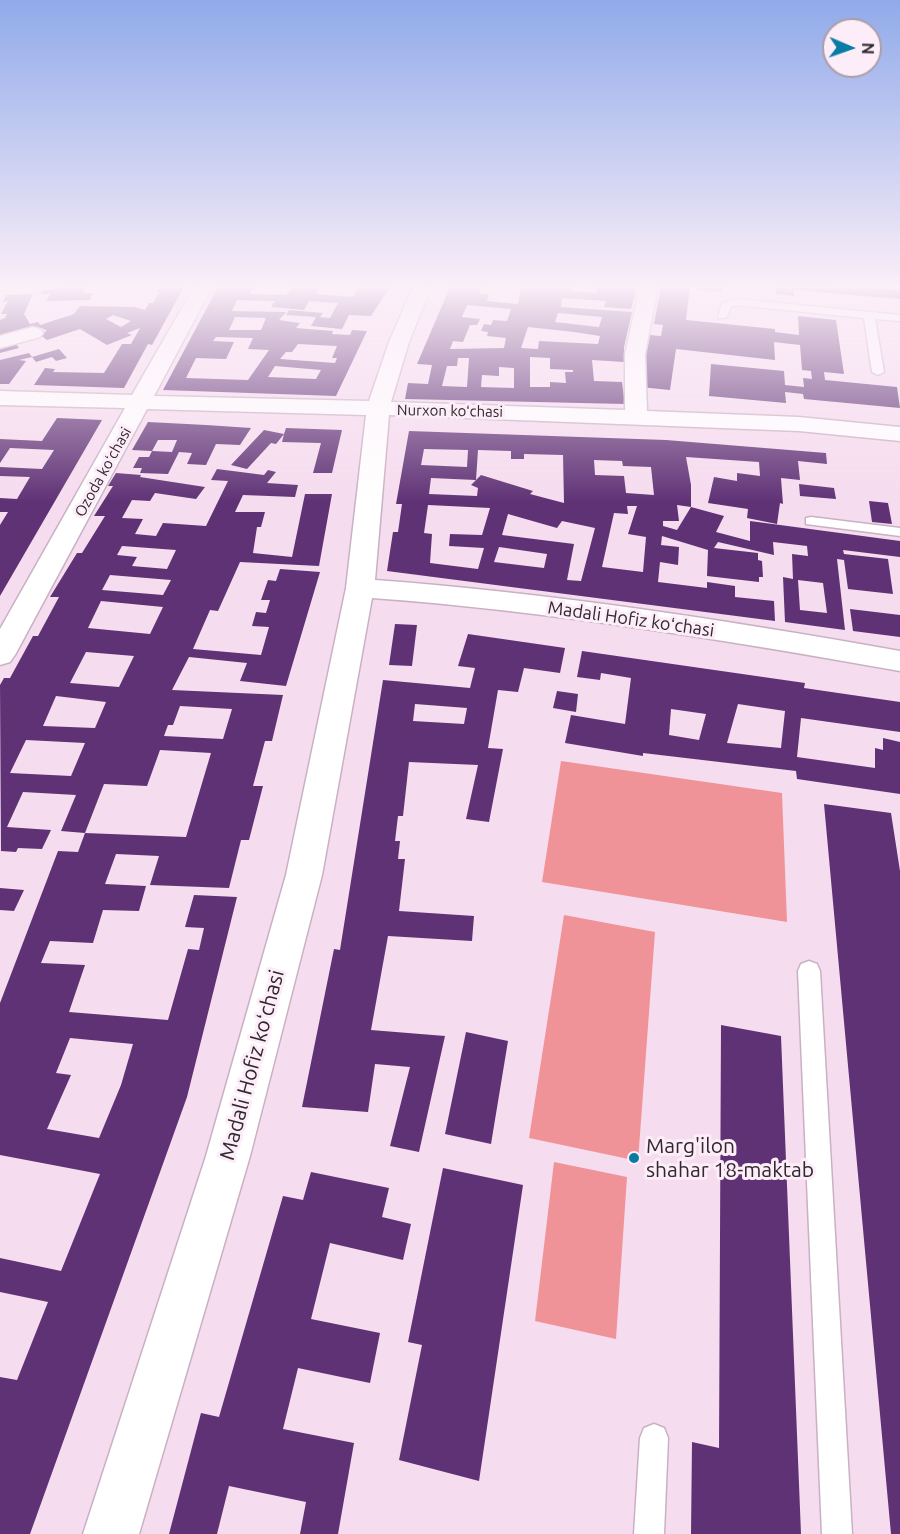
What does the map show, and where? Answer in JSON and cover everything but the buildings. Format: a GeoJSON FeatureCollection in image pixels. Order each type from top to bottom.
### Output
{"type":"FeatureCollection","features":[{"type":"Feature","properties":{"kind":"street","name":"Ozoda koʻchasi"},"geometry":{"type":"LineString","coordinates":[[0,655],[165,359]]}},
{"type":"Feature","properties":{"kind":"street","name":"Madali Hofiz koʻchasi"},"geometry":{"type":"LineString","coordinates":[[111,1534],[228,1156],[304,875],[360,588],[378,409],[394,359]]}},
{"type":"Feature","properties":{"kind":"street"},"geometry":{"type":"LineString","coordinates":[[635,359],[636,417]]}},
{"type":"Feature","properties":{"kind":"street","name":"Nurxon koʻchasi"},"geometry":{"type":"LineString","coordinates":[[0,398],[636,417],[799,424],[900,434]]}},
{"type":"Feature","properties":{"kind":"street","name":"Madali Hofiz koʻchasi"},"geometry":{"type":"LineString","coordinates":[[360,588],[431,592],[568,609],[900,661]]}},
{"type":"Feature","properties":{"kind":"lane"},"geometry":{"type":"LineString","coordinates":[[876,359],[878,372]]}},
{"type":"Feature","properties":{"kind":"lane"},"geometry":{"type":"LineString","coordinates":[[811,521],[900,532]]}},
{"type":"Feature","properties":{"kind":"lane"},"geometry":{"type":"LineString","coordinates":[[809,971],[837,1534]]}},
{"type":"Feature","properties":{"kind":"lane"},"geometry":{"type":"LineString","coordinates":[[649,1534],[654,1438]]}},
{"type":"Feature","properties":{"kind":"shaded area"},"geometry":{"type":"Polygon","coordinates":[[[561,761],[782,793],[787,922],[542,882],[561,761]]]}},
{"type":"Feature","properties":{"kind":"shaded area"},"geometry":{"type":"Polygon","coordinates":[[[564,915],[655,932],[638,1161],[529,1138],[564,915]]]}},
{"type":"Feature","properties":{"kind":"shaded area"},"geometry":{"type":"Polygon","coordinates":[[[554,1162],[627,1177],[616,1339],[535,1321],[554,1162]]]}},
{"type":"Feature","properties":{"kind":"place","name":"Marg'ilon shahar 18-maktab"},"geometry":{"type":"Point","coordinates":[634,1158]}}]}
